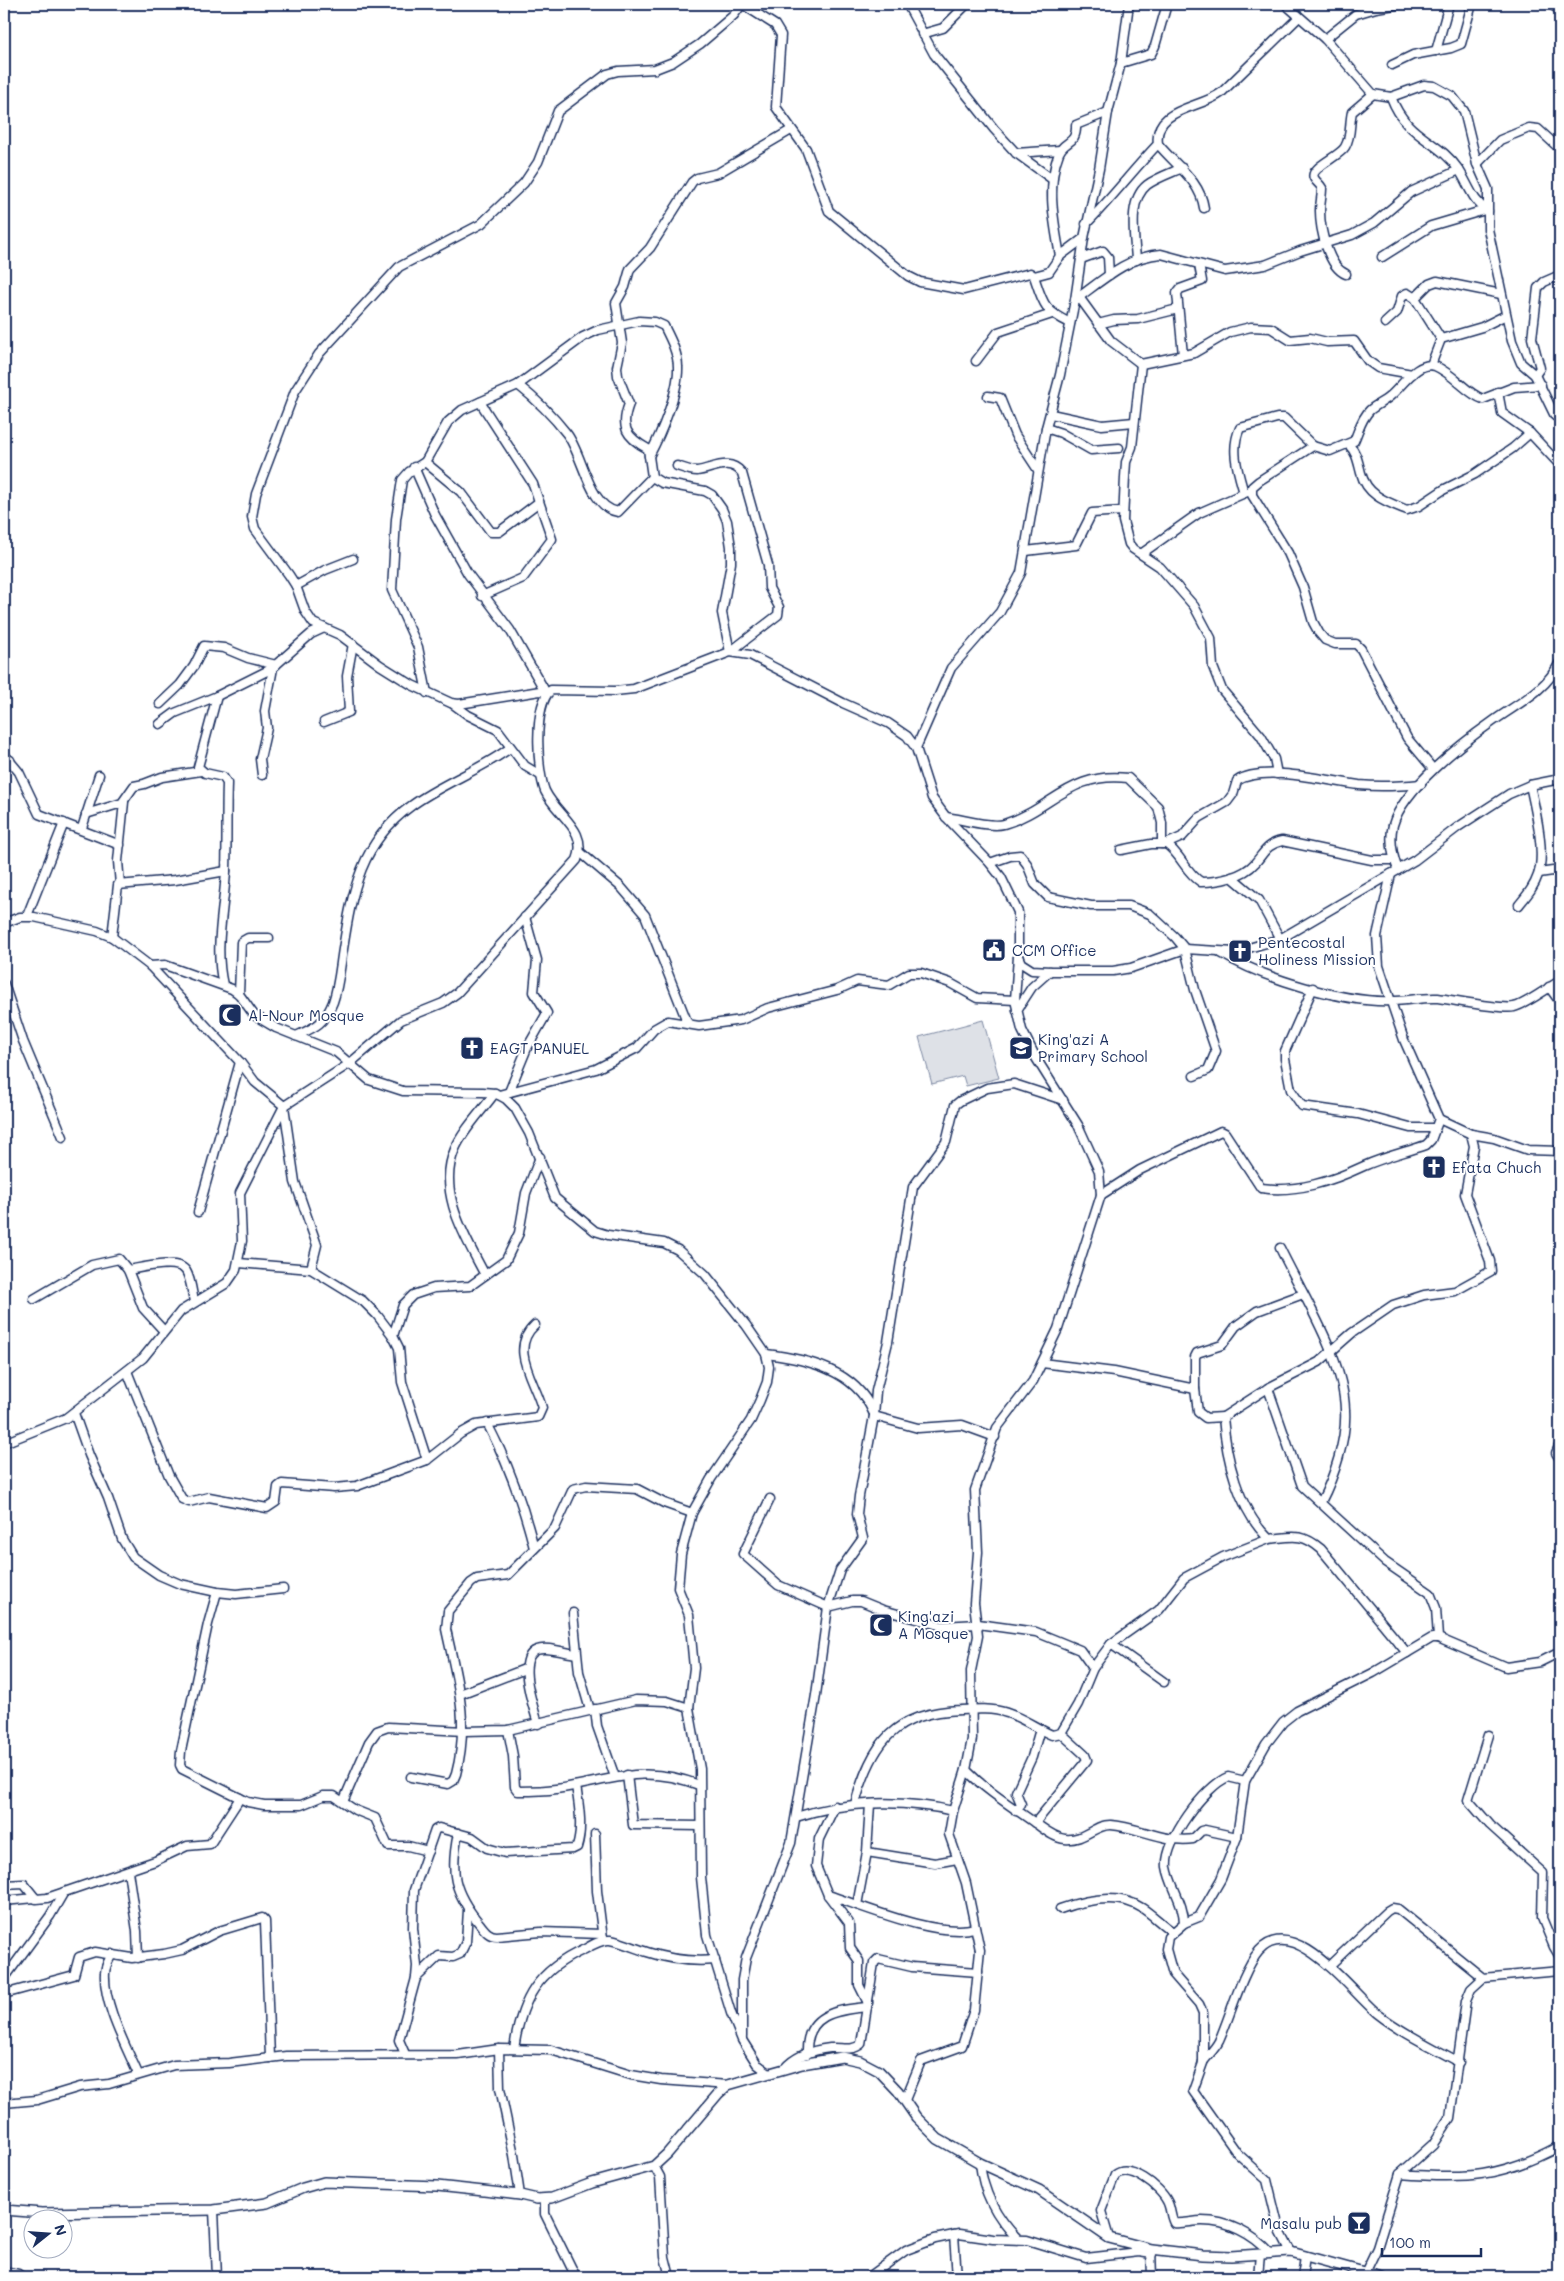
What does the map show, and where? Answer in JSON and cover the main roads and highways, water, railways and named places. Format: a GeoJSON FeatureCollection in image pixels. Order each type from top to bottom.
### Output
{"type":"FeatureCollection","features":[{"type":"Feature","properties":{"kind":"place","name":"CCM Office"},"geometry":{"type":"Point","coordinates":[994,950]}},
{"type":"Feature","properties":{"kind":"place","name":"Pentecostal Holiness Mission"},"geometry":{"type":"Point","coordinates":[1240,951]}},
{"type":"Feature","properties":{"kind":"place","name":"Al-Nour Mosque"},"geometry":{"type":"Point","coordinates":[230,1015]}},
{"type":"Feature","properties":{"kind":"place","name":"EAGT PANUEL"},"geometry":{"type":"Point","coordinates":[472,1048]}},
{"type":"Feature","properties":{"kind":"place","name":"King'azi A Primary School"},"geometry":{"type":"Point","coordinates":[1021,1048]}},
{"type":"Feature","properties":{"kind":"place","name":"Efata Chuch"},"geometry":{"type":"Point","coordinates":[1434,1167]}},
{"type":"Feature","properties":{"kind":"place","name":"King'azi A Mosque"},"geometry":{"type":"Point","coordinates":[881,1625]}},
{"type":"Feature","properties":{"kind":"place","name":"Masalu pub"},"geometry":{"type":"Point","coordinates":[1359,2223]}}]}
